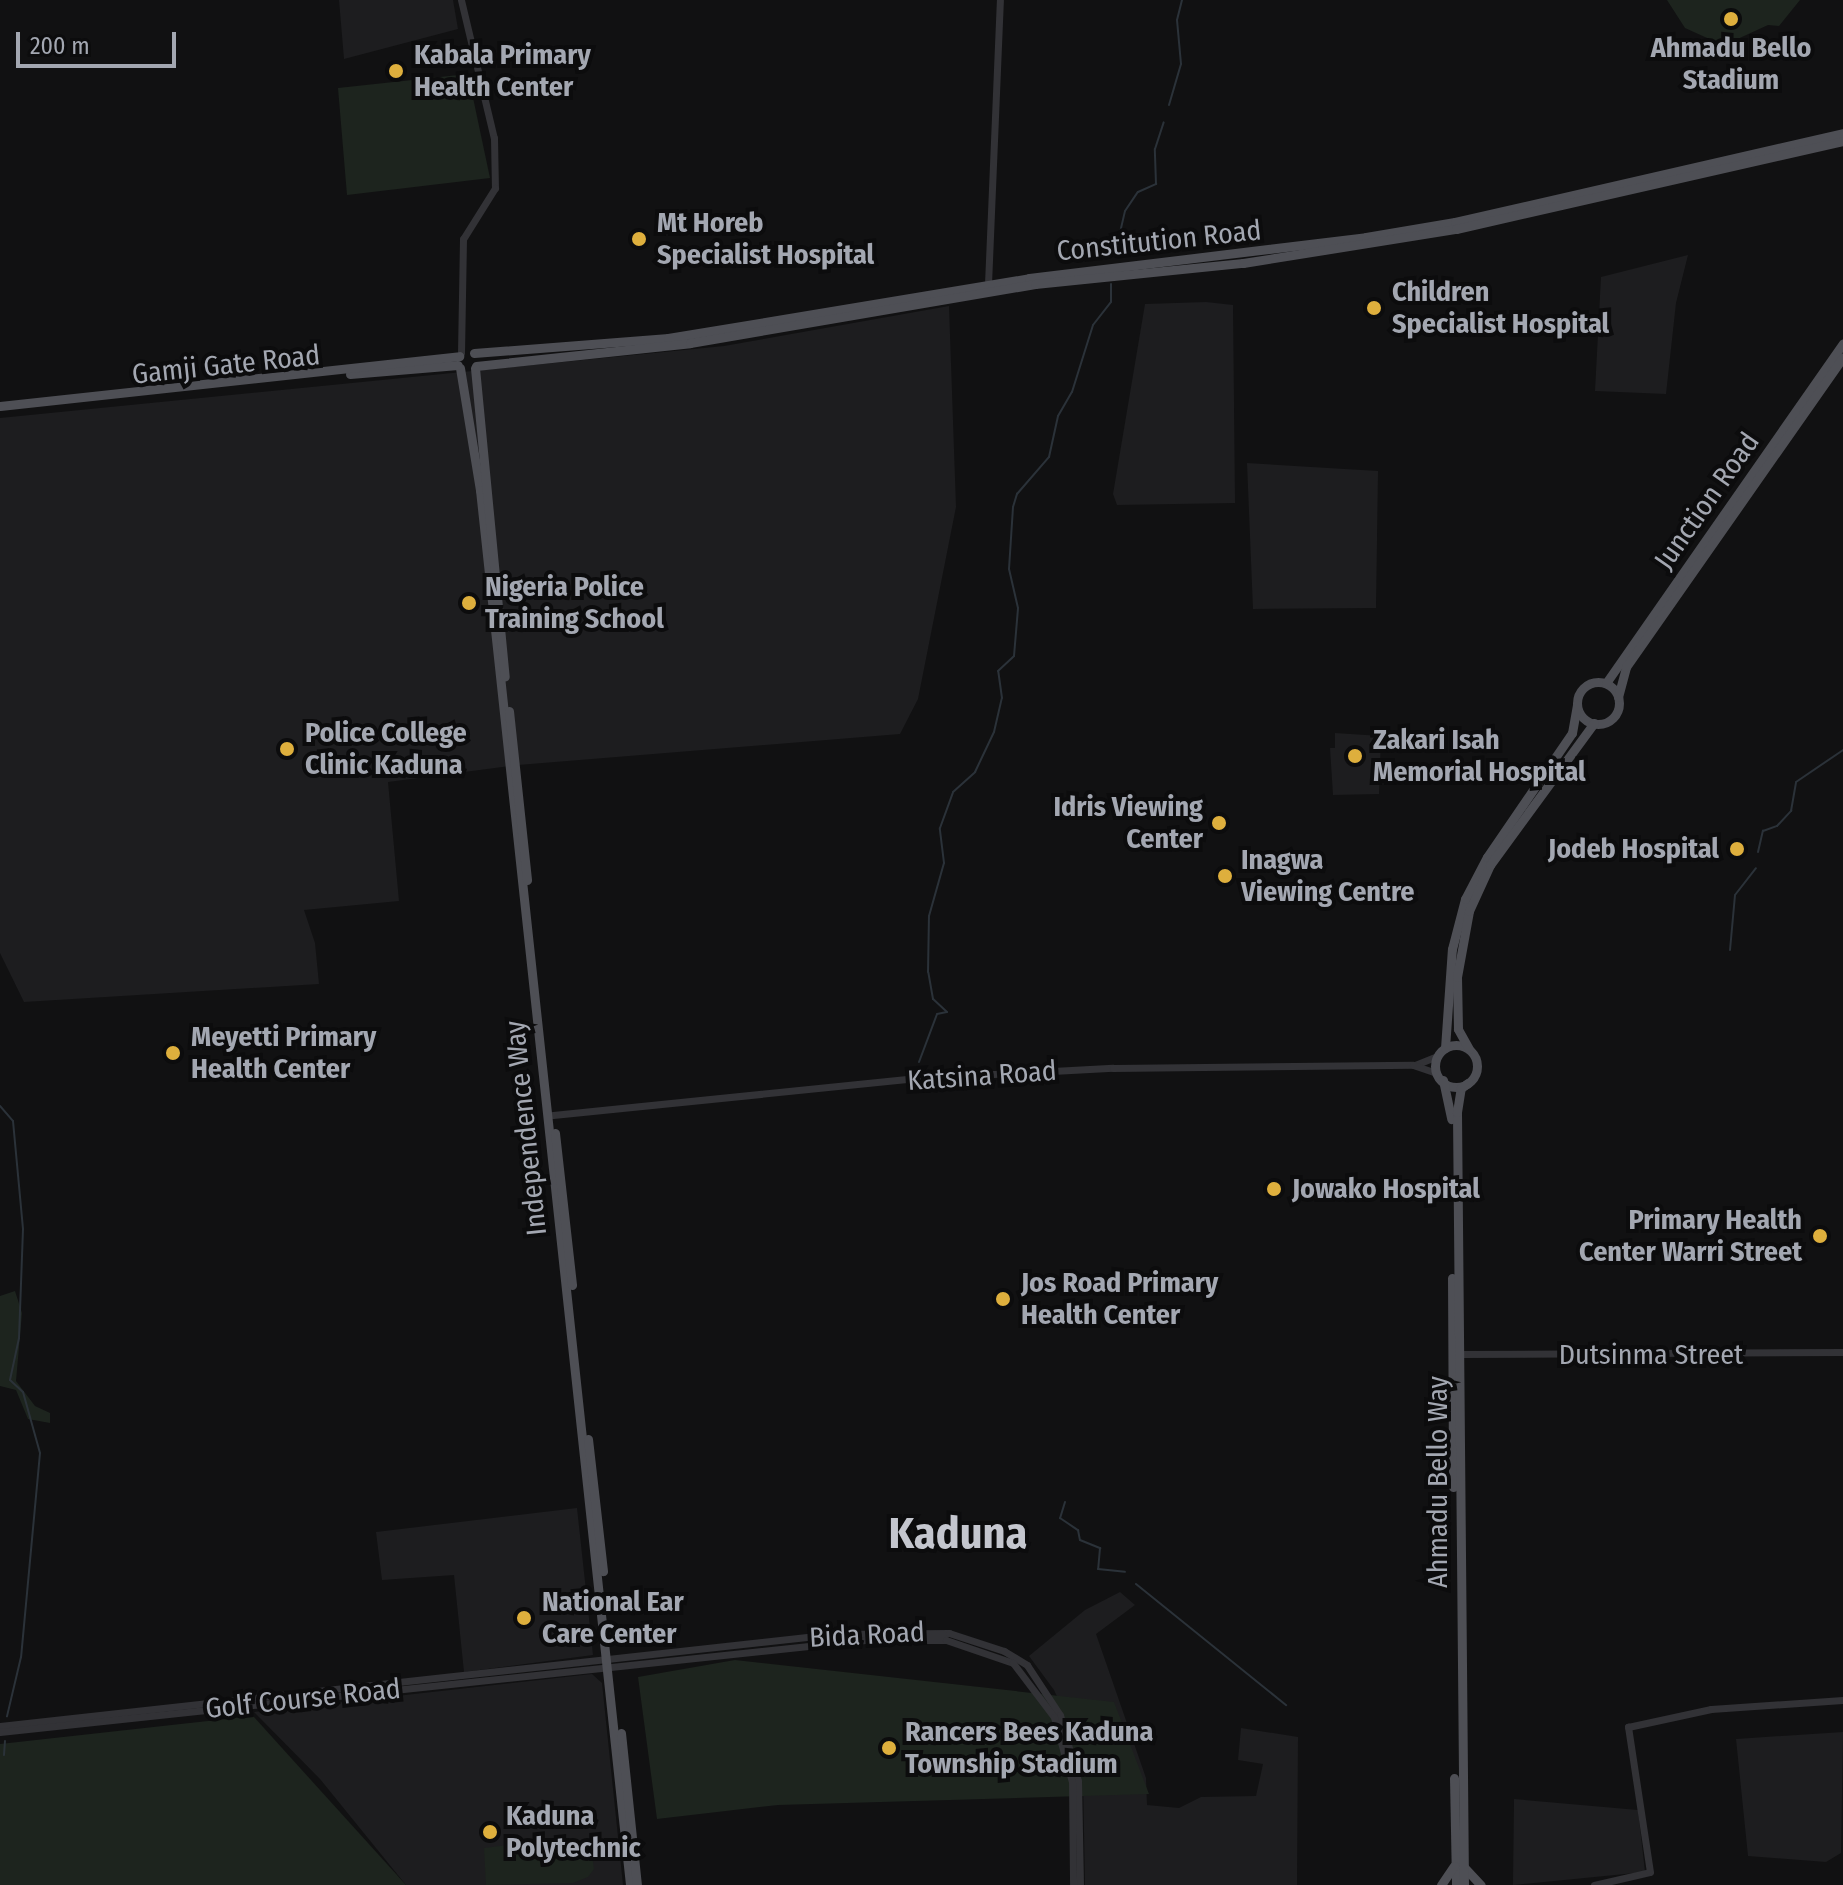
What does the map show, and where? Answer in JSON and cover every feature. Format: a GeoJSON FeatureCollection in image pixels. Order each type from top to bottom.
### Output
{"type":"FeatureCollection","features":[{"type":"Feature","properties":{"kind":"main road","name":"Constitution Road"},"geometry":{"type":"LineString","coordinates":[[1726,164],[1843,133]]}},
{"type":"Feature","properties":{"kind":"main road","name":"Constitution Road"},"geometry":{"type":"LineString","coordinates":[[464,358],[668,338],[1455,222],[1843,141]]}},
{"type":"Feature","properties":{"kind":"main road","name":"Constitution Road"},"geometry":{"type":"LineString","coordinates":[[464,358],[475,367],[690,343],[988,284],[1108,274]]}},
{"type":"Feature","properties":{"kind":"main road","name":"Junction Road"},"geometry":{"type":"LineString","coordinates":[[1606,683],[1843,343]]}},
{"type":"Feature","properties":{"kind":"main road","name":"Junction Road"},"geometry":{"type":"LineString","coordinates":[[1618,697],[1626,667],[1843,357]]}},
{"type":"Feature","properties":{"kind":"main road"},"geometry":{"type":"LineString","coordinates":[[0,406],[464,358]]}},
{"type":"Feature","properties":{"kind":"main road","name":"Independence Way"},"geometry":{"type":"LineString","coordinates":[[464,358],[475,367],[610,1663],[630,1885]]}},
{"type":"Feature","properties":{"kind":"main road","name":"Independence Way"},"geometry":{"type":"LineString","coordinates":[[464,358],[637,1885]]}},
{"type":"Feature","properties":{"kind":"main road","name":"Gamji Gate Road"},"geometry":{"type":"LineString","coordinates":[[0,413],[164,391],[464,358]]}},
{"type":"Feature","properties":{"kind":"main road"},"geometry":{"type":"LineString","coordinates":[[1606,683],[1618,697],[1611,719],[1594,723],[1490,865],[1469,911],[1457,977],[1458,1029],[1477,1066],[1468,1083],[1451,1086],[1439,1077],[1437,1056],[1445,1048],[1452,949],[1465,899],[1487,857],[1572,733],[1577,704],[1584,687],[1606,683]]}},
{"type":"Feature","properties":{"kind":"main road"},"geometry":{"type":"LineString","coordinates":[[1577,704],[1583,716],[1594,723]]}},
{"type":"Feature","properties":{"kind":"main road"},"geometry":{"type":"LineString","coordinates":[[1445,1048],[1469,1049]]}},
{"type":"Feature","properties":{"kind":"main road","name":"Ahmadu Bello Way"},"geometry":{"type":"LineString","coordinates":[[1439,1077],[1451,1110],[1459,1866],[1464,1885]]}},
{"type":"Feature","properties":{"kind":"main road","name":"Ahmadu Bello Way"},"geometry":{"type":"LineString","coordinates":[[1456,1885],[1459,1866],[1460,1354],[1457,1112],[1461,1088],[1468,1083]]}},
{"type":"Feature","properties":{"kind":"main road"},"geometry":{"type":"LineString","coordinates":[[1441,1885],[1459,1866],[1481,1885]]}},
{"type":"Feature","properties":{"kind":"street"},"geometry":{"type":"LineString","coordinates":[[461,0],[494,151],[493,196],[466,226],[460,250],[464,358]]}},
{"type":"Feature","properties":{"kind":"street"},"geometry":{"type":"LineString","coordinates":[[988,284],[1000,0]]}},
{"type":"Feature","properties":{"kind":"street","name":"Katsina Road"},"geometry":{"type":"LineString","coordinates":[[553,1115],[919,1078],[1113,1068],[1413,1065],[1437,1056]]}},
{"type":"Feature","properties":{"kind":"street","name":"Katsina Road"},"geometry":{"type":"LineString","coordinates":[[1413,1065],[1439,1077]]}},
{"type":"Feature","properties":{"kind":"street","name":"Dutsinma Street"},"geometry":{"type":"LineString","coordinates":[[1460,1354],[1843,1352]]}},
{"type":"Feature","properties":{"kind":"street","name":"Bida Road"},"geometry":{"type":"LineString","coordinates":[[610,1663],[908,1634],[949,1633],[1004,1651],[1027,1665],[1048,1693],[1075,1761],[1080,1885]]}},
{"type":"Feature","properties":{"kind":"street","name":"Bida Road"},"geometry":{"type":"LineString","coordinates":[[908,1634],[946,1640],[1001,1657],[1022,1671],[1041,1695],[1069,1763],[1073,1885]]}},
{"type":"Feature","properties":{"kind":"street","name":"Golf Course Road"},"geometry":{"type":"LineString","coordinates":[[0,1729],[610,1663]]}},
{"type":"Feature","properties":{"kind":"street"},"geometry":{"type":"LineString","coordinates":[[1594,1885],[1650,1872],[1628,1727],[1711,1709],[1843,1700]]}},
{"type":"Feature","properties":{"kind":"shaded area"},"geometry":{"type":"Polygon","coordinates":[[[339,0],[453,0],[458,29],[344,59],[339,0]]]}},
{"type":"Feature","properties":{"kind":"shaded area","name":"Ahmadu Bello Stadium"},"geometry":{"type":"Polygon","coordinates":[[[1667,0],[1800,0],[1779,26],[1768,25],[1731,42],[1716,42],[1685,28],[1667,0]]]}},
{"type":"Feature","properties":{"kind":"shaded area"},"geometry":{"type":"Polygon","coordinates":[[[468,74],[490,178],[347,195],[338,88],[468,74]]]}},
{"type":"Feature","properties":{"kind":"shaded area"},"geometry":{"type":"Polygon","coordinates":[[[1688,255],[1676,303],[1666,394],[1595,391],[1601,277],[1688,255]]]}},
{"type":"Feature","properties":{"kind":"shaded area"},"geometry":{"type":"Polygon","coordinates":[[[1206,302],[1233,305],[1235,503],[1117,505],[1113,494],[1145,304],[1206,302]]]}},
{"type":"Feature","properties":{"kind":"shaded area","name":"Nigeria Police Training School"},"geometry":{"type":"Polygon","coordinates":[[[949,306],[956,507],[918,699],[900,734],[518,765],[388,782],[399,901],[304,910],[315,943],[319,984],[24,1002],[0,953],[0,418],[724,346],[949,306]]]}},
{"type":"Feature","properties":{"kind":"shaded area"},"geometry":{"type":"Polygon","coordinates":[[[1247,463],[1378,471],[1376,608],[1253,609],[1247,463]]]}},
{"type":"Feature","properties":{"kind":"shaded area","name":"Zakari Isah Memorial Hospital"},"geometry":{"type":"Polygon","coordinates":[[[1335,733],[1381,736],[1379,794],[1333,795],[1330,748],[1335,748],[1335,733]]]}},
{"type":"Feature","properties":{"kind":"shaded area"},"geometry":{"type":"Polygon","coordinates":[[[15,1291],[22,1313],[16,1381],[35,1406],[50,1413],[50,1423],[28,1419],[16,1390],[0,1386],[0,1296],[15,1291]]]}},
{"type":"Feature","properties":{"kind":"shaded area","name":"National Ear Care Center"},"geometry":{"type":"Polygon","coordinates":[[[577,1508],[593,1655],[464,1672],[454,1575],[382,1580],[376,1532],[577,1508]]]}},
{"type":"Feature","properties":{"kind":"shaded area"},"geometry":{"type":"Polygon","coordinates":[[[1120,1592],[1135,1605],[1096,1634],[1146,1778],[1147,1805],[1179,1808],[1201,1797],[1256,1796],[1263,1764],[1238,1760],[1241,1728],[1298,1737],[1297,1885],[1085,1885],[1083,1776],[1076,1738],[1054,1690],[1029,1656],[1085,1610],[1120,1592]]]}},
{"type":"Feature","properties":{"kind":"shaded area","name":"Rancers Bees Kaduna Township Stadium"},"geometry":{"type":"Polygon","coordinates":[[[735,1660],[1114,1702],[1149,1794],[778,1805],[657,1819],[638,1677],[735,1660]]]}},
{"type":"Feature","properties":{"kind":"shaded area","name":"Kaduna Polytechnic"},"geometry":{"type":"Polygon","coordinates":[[[592,1674],[602,1683],[623,1885],[406,1885],[320,1779],[254,1712],[592,1674]]]}},
{"type":"Feature","properties":{"kind":"shaded area"},"geometry":{"type":"Polygon","coordinates":[[[253,1716],[406,1885],[0,1885],[0,1744],[253,1716]]]}},
{"type":"Feature","properties":{"kind":"shaded area"},"geometry":{"type":"Polygon","coordinates":[[[1843,1732],[1841,1853],[1826,1862],[1748,1856],[1736,1739],[1843,1732]]]}},
{"type":"Feature","properties":{"kind":"shaded area"},"geometry":{"type":"Polygon","coordinates":[[[1514,1799],[1638,1810],[1645,1872],[1513,1885],[1514,1799]]]}},
{"type":"Feature","properties":{"kind":"shaded area"},"geometry":{"type":"Polygon","coordinates":[[[567,1838],[591,1847],[594,1869],[588,1877],[573,1883],[486,1885],[484,1848],[567,1838]]]}},
{"type":"Feature","properties":{"kind":"waterway"},"geometry":{"type":"LineString","coordinates":[[1169,105],[1181,64],[1177,20],[1182,0]]}},
{"type":"Feature","properties":{"kind":"waterway"},"geometry":{"type":"LineString","coordinates":[[1115,254],[1125,211],[1138,192],[1156,184],[1155,149],[1164,122]]}},
{"type":"Feature","properties":{"kind":"waterway"},"geometry":{"type":"LineString","coordinates":[[919,1062],[937,1014],[947,1012],[933,999],[928,972],[929,916],[944,863],[940,828],[953,792],[975,772],[994,732],[1002,698],[998,671],[1014,656],[1018,608],[1009,569],[1013,507],[1017,494],[1049,457],[1058,416],[1072,392],[1093,325],[1111,302],[1111,284]]}},
{"type":"Feature","properties":{"kind":"waterway"},"geometry":{"type":"LineString","coordinates":[[1758,852],[1763,831],[1777,826],[1791,811],[1796,782],[1843,750]]}},
{"type":"Feature","properties":{"kind":"waterway"},"geometry":{"type":"LineString","coordinates":[[1730,950],[1735,895],[1756,868]]}},
{"type":"Feature","properties":{"kind":"waterway"},"geometry":{"type":"LineString","coordinates":[[0,1106],[13,1121],[23,1229],[19,1338],[10,1380],[23,1392],[40,1453],[21,1657],[7,1716]]}},
{"type":"Feature","properties":{"kind":"waterway"},"geometry":{"type":"LineString","coordinates":[[1065,1502],[1060,1518],[1078,1530],[1080,1540],[1100,1548],[1098,1569],[1125,1572]]}},
{"type":"Feature","properties":{"kind":"waterway"},"geometry":{"type":"LineString","coordinates":[[1136,1584],[1286,1705]]}},
{"type":"Feature","properties":{"kind":"waterway"},"geometry":{"type":"LineString","coordinates":[[4,1755],[5,1741]]}},
{"type":"Feature","properties":{"kind":"place","name":"Ahmadu Bello Stadium"},"geometry":{"type":"Point","coordinates":[1731,19]}},
{"type":"Feature","properties":{"kind":"place","name":"Kabala Primary Health Center"},"geometry":{"type":"Point","coordinates":[396,71]}},
{"type":"Feature","properties":{"kind":"place","name":"Mt Horeb Specialist Hospital"},"geometry":{"type":"Point","coordinates":[639,239]}},
{"type":"Feature","properties":{"kind":"place","name":"Children Specialist Hospital"},"geometry":{"type":"Point","coordinates":[1374,308]}},
{"type":"Feature","properties":{"kind":"place","name":"Nigeria Police Training School"},"geometry":{"type":"Point","coordinates":[469,603]}},
{"type":"Feature","properties":{"kind":"place","name":"Police College Clinic Kaduna"},"geometry":{"type":"Point","coordinates":[287,749]}},
{"type":"Feature","properties":{"kind":"place","name":"Zakari Isah Memorial Hospital"},"geometry":{"type":"Point","coordinates":[1355,756]}},
{"type":"Feature","properties":{"kind":"place","name":"Idris Viewing Center"},"geometry":{"type":"Point","coordinates":[1219,823]}},
{"type":"Feature","properties":{"kind":"place","name":"Jodeb Hospital"},"geometry":{"type":"Point","coordinates":[1737,849]}},
{"type":"Feature","properties":{"kind":"place","name":"Inagwa Viewing Centre"},"geometry":{"type":"Point","coordinates":[1225,876]}},
{"type":"Feature","properties":{"kind":"place","name":"Meyetti Primary Health Center"},"geometry":{"type":"Point","coordinates":[173,1053]}},
{"type":"Feature","properties":{"kind":"place","name":"Jowako Hospital"},"geometry":{"type":"Point","coordinates":[1274,1189]}},
{"type":"Feature","properties":{"kind":"place","name":"Primary Health Center Warri Street"},"geometry":{"type":"Point","coordinates":[1820,1236]}},
{"type":"Feature","properties":{"kind":"place","name":"Jos Road Primary Health Center"},"geometry":{"type":"Point","coordinates":[1003,1299]}},
{"type":"Feature","properties":{"kind":"place","name":"National Ear Care Center"},"geometry":{"type":"Point","coordinates":[524,1618]}},
{"type":"Feature","properties":{"kind":"place","name":"Rancers Bees Kaduna Township Stadium"},"geometry":{"type":"Point","coordinates":[889,1748]}},
{"type":"Feature","properties":{"kind":"place","name":"Kaduna Polytechnic"},"geometry":{"type":"Point","coordinates":[490,1832]}},
{"type":"Feature","properties":{"kind":"district","name":"Kaduna"},"geometry":{"type":"Point","coordinates":[958,1534]}}]}
